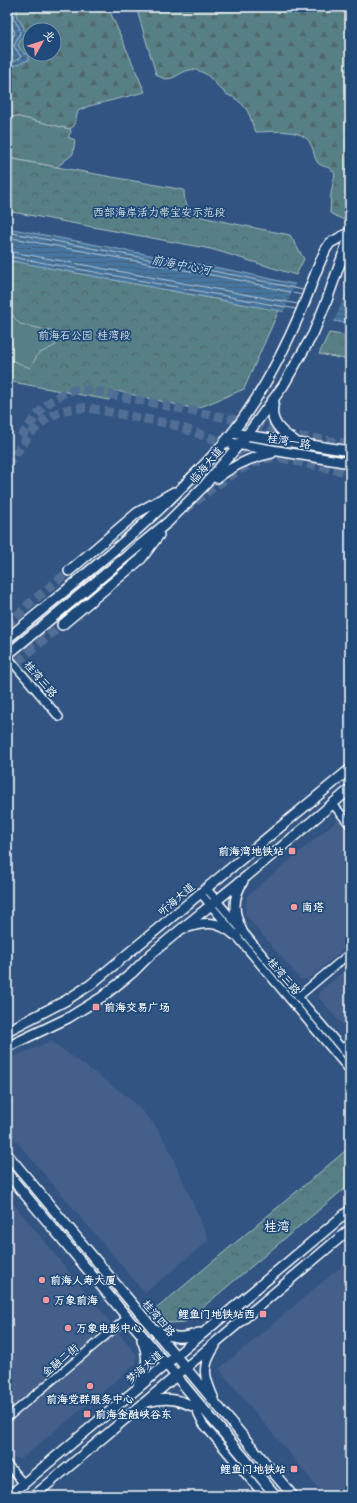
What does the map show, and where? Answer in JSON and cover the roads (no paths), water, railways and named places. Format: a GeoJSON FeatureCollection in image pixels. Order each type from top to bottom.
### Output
{"type":"FeatureCollection","features":[{"type":"Feature","properties":{"kind":"main road","name":"临海大道"},"geometry":{"type":"LineString","coordinates":[[7,639],[133,534],[182,487],[224,442],[255,402],[301,311],[326,249],[330,243],[350,234]]}},
{"type":"Feature","properties":{"kind":"main road","name":"临海大道"},"geometry":{"type":"LineString","coordinates":[[7,656],[168,522],[204,486],[239,445],[275,398],[291,374],[320,319],[350,234]]}},
{"type":"Feature","properties":{"kind":"main road"},"geometry":{"type":"LineString","coordinates":[[275,398],[272,408],[274,421],[281,431],[298,443]]}},
{"type":"Feature","properties":{"kind":"main road","name":"桂湾一路"},"geometry":{"type":"LineString","coordinates":[[232,432],[350,451]]}},
{"type":"Feature","properties":{"kind":"main road","name":"桂湾一路"},"geometry":{"type":"LineString","coordinates":[[224,442],[350,464]]}},
{"type":"Feature","properties":{"kind":"main road"},"geometry":{"type":"LineString","coordinates":[[204,486],[228,470],[247,460],[278,452]]}},
{"type":"Feature","properties":{"kind":"main road"},"geometry":{"type":"LineString","coordinates":[[68,571],[138,513],[182,487]]}},
{"type":"Feature","properties":{"kind":"main road"},"geometry":{"type":"LineString","coordinates":[[62,625],[141,559],[168,522]]}},
{"type":"Feature","properties":{"kind":"main road","name":"听海大道"},"geometry":{"type":"LineString","coordinates":[[7,1031],[65,1001],[90,985],[204,892],[350,769]]}},
{"type":"Feature","properties":{"kind":"main road"},"geometry":{"type":"LineString","coordinates":[[7,1047],[68,1018],[93,1003],[132,973],[151,954],[247,876],[350,788]]}},
{"type":"Feature","properties":{"kind":"main road"},"geometry":{"type":"LineString","coordinates":[[238,933],[234,910],[238,889],[247,876]]}},
{"type":"Feature","properties":{"kind":"main road"},"geometry":{"type":"LineString","coordinates":[[180,930],[192,926],[213,924],[238,933]]}},
{"type":"Feature","properties":{"kind":"main road","name":"桂湾四路"},"geometry":{"type":"LineString","coordinates":[[7,1154],[293,1496]]}},
{"type":"Feature","properties":{"kind":"main road"},"geometry":{"type":"LineString","coordinates":[[7,1173],[140,1333],[195,1403],[206,1413],[276,1496]]}},
{"type":"Feature","properties":{"kind":"main road","name":"梦海大道"},"geometry":{"type":"LineString","coordinates":[[9,1496],[350,1210]]}},
{"type":"Feature","properties":{"kind":"main road"},"geometry":{"type":"LineString","coordinates":[[34,1496],[350,1229]]}},
{"type":"Feature","properties":{"kind":"main road"},"geometry":{"type":"LineString","coordinates":[[149,1325],[168,1336],[177,1338],[190,1336],[206,1330]]}},
{"type":"Feature","properties":{"kind":"main road"},"geometry":{"type":"LineString","coordinates":[[134,1391],[143,1376],[147,1361],[145,1346],[140,1333]]}},
{"type":"Feature","properties":{"kind":"main road"},"geometry":{"type":"LineString","coordinates":[[217,1406],[207,1384],[204,1369],[210,1353],[220,1338]]}},
{"type":"Feature","properties":{"kind":"main road"},"geometry":{"type":"LineString","coordinates":[[144,1403],[168,1398],[195,1403]]}},
{"type":"Feature","properties":{"kind":"street","name":"桂湾三路"},"geometry":{"type":"LineString","coordinates":[[7,656],[59,717]]}},
{"type":"Feature","properties":{"kind":"street"},"geometry":{"type":"LineString","coordinates":[[332,803],[350,824]]}},
{"type":"Feature","properties":{"kind":"street","name":"桂湾三路"},"geometry":{"type":"LineString","coordinates":[[204,892],[350,1071]]}},
{"type":"Feature","properties":{"kind":"street","name":"桂湾三路"},"geometry":{"type":"LineString","coordinates":[[238,933],[298,997],[350,1058]]}},
{"type":"Feature","properties":{"kind":"street"},"geometry":{"type":"LineString","coordinates":[[298,997],[350,953]]}},
{"type":"Feature","properties":{"kind":"street"},"geometry":{"type":"LineString","coordinates":[[342,1049],[350,1042]]}},
{"type":"Feature","properties":{"kind":"street","name":"金融二街"},"geometry":{"type":"LineString","coordinates":[[7,1418],[127,1318]]}},
{"type":"Feature","properties":{"kind":"street"},"geometry":{"type":"LineString","coordinates":[[195,1403],[203,1424],[264,1496]]}},
{"type":"Feature","properties":{"kind":"street"},"geometry":{"type":"LineString","coordinates":[[7,1464],[24,1484]]}},
{"type":"Feature","properties":{"kind":"water"},"geometry":{"type":"Polygon","coordinates":[[[7,7],[17,7],[17,17],[22,24],[22,38],[18,45],[22,52],[22,62],[24,62],[13,66],[7,65],[7,7]]]}},
{"type":"Feature","properties":{"kind":"water","name":"前海中心河"},"geometry":{"type":"Polygon","coordinates":[[[7,228],[240,272],[350,295],[350,324],[7,260],[7,228]]]}},
{"type":"Feature","properties":{"kind":"tunnel"},"geometry":{"type":"LineString","coordinates":[[21,437],[51,401],[67,392],[76,390],[97,392],[285,430]]}},
{"type":"Feature","properties":{"kind":"tunnel"},"geometry":{"type":"LineString","coordinates":[[7,466],[23,443],[40,424],[61,411],[74,408],[89,408],[171,424],[230,445]]}},
{"type":"Feature","properties":{"kind":"tunnel"},"geometry":{"type":"LineString","coordinates":[[286,437],[313,438],[350,444]]}},
{"type":"Feature","properties":{"kind":"tunnel"},"geometry":{"type":"LineString","coordinates":[[191,482],[240,450],[273,439]]}},
{"type":"Feature","properties":{"kind":"tunnel"},"geometry":{"type":"LineString","coordinates":[[185,510],[213,488],[243,468],[265,459],[292,454]]}},
{"type":"Feature","properties":{"kind":"tunnel"},"geometry":{"type":"LineString","coordinates":[[281,458],[350,473]]}},
{"type":"Feature","properties":{"kind":"tunnel"},"geometry":{"type":"LineString","coordinates":[[7,626],[29,604],[69,571]]}},
{"type":"Feature","properties":{"kind":"tunnel"},"geometry":{"type":"LineString","coordinates":[[7,670],[62,625]]}},
{"type":"Feature","properties":{"kind":"tunnel"},"geometry":{"type":"LineString","coordinates":[[27,649],[46,626]]}},
{"type":"Feature","properties":{"kind":"place","name":"前海湾地铁站"},"geometry":{"type":"Point","coordinates":[292,851]}},
{"type":"Feature","properties":{"kind":"place","name":"南塔"},"geometry":{"type":"Point","coordinates":[294,907]}},
{"type":"Feature","properties":{"kind":"place","name":"前海交易广场"},"geometry":{"type":"Point","coordinates":[96,1007]}},
{"type":"Feature","properties":{"kind":"place","name":"前海人寿大厦"},"geometry":{"type":"Point","coordinates":[42,1280]}},
{"type":"Feature","properties":{"kind":"place","name":"万象前海"},"geometry":{"type":"Point","coordinates":[46,1300]}},
{"type":"Feature","properties":{"kind":"place","name":"鲤鱼门地铁站西"},"geometry":{"type":"Point","coordinates":[263,1314]}},
{"type":"Feature","properties":{"kind":"place","name":"万象电影中心"},"geometry":{"type":"Point","coordinates":[68,1328]}},
{"type":"Feature","properties":{"kind":"place","name":"前海党群服务中心"},"geometry":{"type":"Point","coordinates":[90,1386]}},
{"type":"Feature","properties":{"kind":"place","name":"前海金融峡谷东"},"geometry":{"type":"Point","coordinates":[87,1414]}},
{"type":"Feature","properties":{"kind":"place","name":"鲤鱼门地铁站"},"geometry":{"type":"Point","coordinates":[294,1469]}},
{"type":"Feature","properties":{"kind":"district","name":"桂湾"},"geometry":{"type":"Point","coordinates":[277,1226]}},
{"type":"Feature","properties":{"kind":"park label","name":"西部海岸活力带宝安示范段"},"geometry":{"type":"Point","coordinates":[159,212]}},
{"type":"Feature","properties":{"kind":"park label","name":"前海石公园 桂湾段"},"geometry":{"type":"Point","coordinates":[84,335]}}]}
